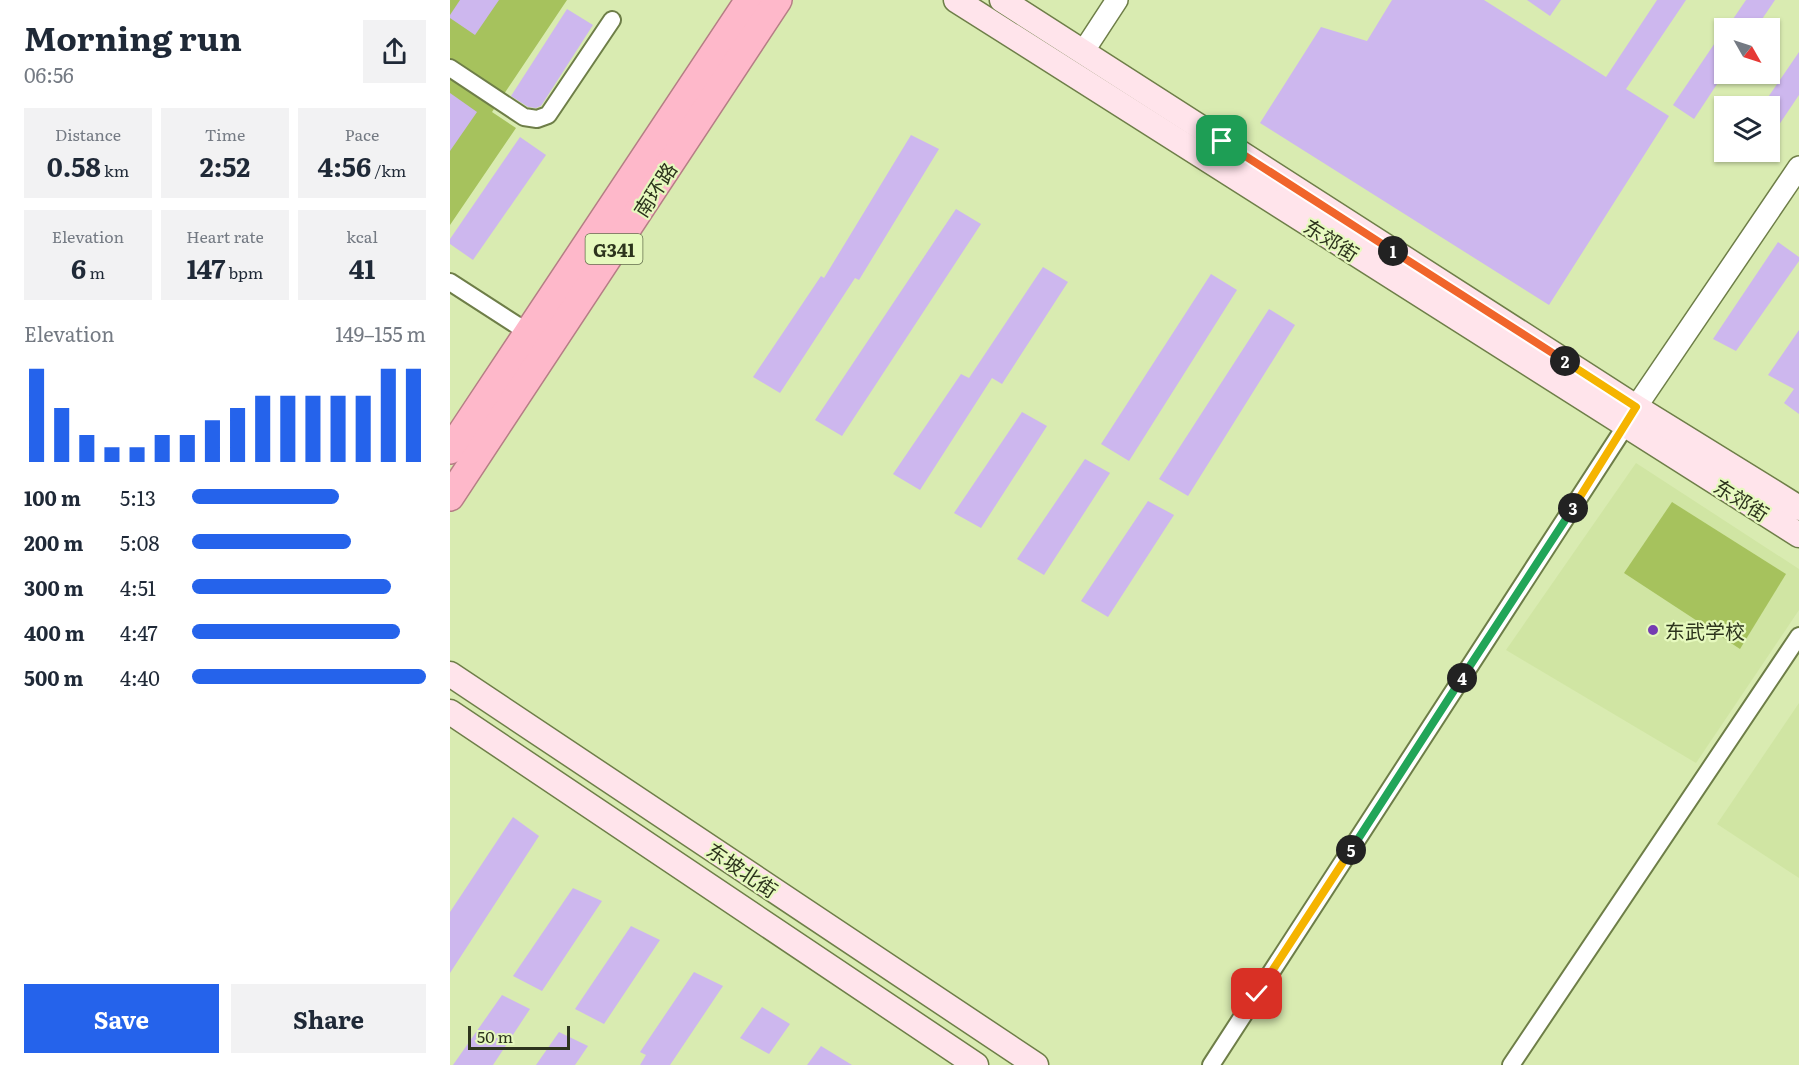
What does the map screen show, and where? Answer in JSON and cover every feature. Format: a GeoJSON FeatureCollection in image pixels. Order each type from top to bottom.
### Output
{"type":"FeatureCollection","features":[{"type":"Feature","properties":{"kind":"highway","name":"南环路"},"geometry":{"type":"LineString","coordinates":[[450,450],[749,0]]}},
{"type":"Feature","properties":{"kind":"highway","name":"南环路"},"geometry":{"type":"LineString","coordinates":[[450,497],[778,0]]}},
{"type":"Feature","properties":{"kind":"main road","name":"东郊街"},"geometry":{"type":"LineString","coordinates":[[956,0],[1631,417],[1799,508]]}},
{"type":"Feature","properties":{"kind":"main road","name":"东郊街"},"geometry":{"type":"LineString","coordinates":[[1002,0],[1631,417],[1799,536]]}},
{"type":"Feature","properties":{"kind":"main road","name":"东坡北街"},"geometry":{"type":"LineString","coordinates":[[450,674],[1036,1065]]}},
{"type":"Feature","properties":{"kind":"main road","name":"东坡北街"},"geometry":{"type":"LineString","coordinates":[[450,712],[976,1065]]}},
{"type":"Feature","properties":{"kind":"street"},"geometry":{"type":"LineString","coordinates":[[1083,52],[1117,0]]}},
{"type":"Feature","properties":{"kind":"street"},"geometry":{"type":"LineString","coordinates":[[450,68],[524,117],[537,119],[548,115],[612,20]]}},
{"type":"Feature","properties":{"kind":"street"},"geometry":{"type":"LineString","coordinates":[[1211,1065],[1631,417],[1799,168]]}},
{"type":"Feature","properties":{"kind":"street"},"geometry":{"type":"LineString","coordinates":[[450,282],[529,333]]}},
{"type":"Feature","properties":{"kind":"street"},"geometry":{"type":"LineString","coordinates":[[1511,1065],[1799,636]]}},
{"type":"Feature","properties":{"kind":"shaded area"},"geometry":{"type":"Polygon","coordinates":[[[450,0],[567,0],[492,112],[516,128],[450,225],[450,0]]]}},
{"type":"Feature","properties":{"kind":"shaded area","name":"东武学校"},"geometry":{"type":"Polygon","coordinates":[[[1636,463],[1799,569],[1799,610],[1696,763],[1506,650],[1636,463]]]}},
{"type":"Feature","properties":{"kind":"shaded area"},"geometry":{"type":"Polygon","coordinates":[[[1672,502],[1786,574],[1740,649],[1624,573],[1672,502]]]}},
{"type":"Feature","properties":{"kind":"shaded area"},"geometry":{"type":"Polygon","coordinates":[[[1799,703],[1799,878],[1717,824],[1799,703]]]}},
{"type":"Feature","properties":{"kind":"building"},"geometry":{"type":"Polygon","coordinates":[[[460,0],[499,0],[475,35],[450,18],[460,0]]]}},
{"type":"Feature","properties":{"kind":"building"},"geometry":{"type":"Polygon","coordinates":[[[1392,0],[1484,0],[1606,77],[1657,0],[1686,0],[1626,89],[1669,116],[1549,305],[1260,123],[1321,27],[1367,41],[1392,0]]]}},
{"type":"Feature","properties":{"kind":"building"},"geometry":{"type":"Polygon","coordinates":[[[1527,0],[1561,0],[1550,16],[1527,0]]]}},
{"type":"Feature","properties":{"kind":"building"},"geometry":{"type":"Polygon","coordinates":[[[1746,0],[1775,0],[1763,18],[1734,18],[1746,0]]]}},
{"type":"Feature","properties":{"kind":"building"},"geometry":{"type":"Polygon","coordinates":[[[567,9],[593,25],[541,106],[528,107],[511,96],[567,9]]]}},
{"type":"Feature","properties":{"kind":"building"},"geometry":{"type":"Polygon","coordinates":[[[1714,44],[1714,84],[1717,84],[1694,119],[1673,105],[1714,44]]]}},
{"type":"Feature","properties":{"kind":"building"},"geometry":{"type":"Polygon","coordinates":[[[1799,52],[1799,95],[1780,123],[1780,96],[1769,96],[1777,84],[1780,84],[1780,80],[1799,52]]]}},
{"type":"Feature","properties":{"kind":"building"},"geometry":{"type":"Polygon","coordinates":[[[450,93],[477,112],[450,151],[450,93]]]}},
{"type":"Feature","properties":{"kind":"building"},"geometry":{"type":"Polygon","coordinates":[[[911,135],[939,149],[859,280],[855,278],[780,393],[753,377],[821,276],[824,278],[911,135]]]}},
{"type":"Feature","properties":{"kind":"building"},"geometry":{"type":"Polygon","coordinates":[[[520,137],[546,155],[473,260],[450,244],[450,239],[520,137]]]}},
{"type":"Feature","properties":{"kind":"building"},"geometry":{"type":"Polygon","coordinates":[[[956,209],[981,224],[842,436],[815,420],[956,209]]]}},
{"type":"Feature","properties":{"kind":"building"},"geometry":{"type":"Polygon","coordinates":[[[1778,242],[1799,257],[1799,261],[1736,351],[1713,339],[1778,242]]]}},
{"type":"Feature","properties":{"kind":"building"},"geometry":{"type":"Polygon","coordinates":[[[1043,267],[1068,282],[1002,384],[992,378],[920,490],[893,474],[961,374],[969,378],[1043,267]]]}},
{"type":"Feature","properties":{"kind":"building"},"geometry":{"type":"Polygon","coordinates":[[[1211,274],[1237,290],[1129,461],[1101,444],[1211,274]]]}},
{"type":"Feature","properties":{"kind":"building"},"geometry":{"type":"Polygon","coordinates":[[[1269,309],[1295,325],[1188,496],[1159,479],[1269,309]]]}},
{"type":"Feature","properties":{"kind":"building"},"geometry":{"type":"Polygon","coordinates":[[[1799,330],[1799,414],[1784,403],[1794,389],[1768,375],[1799,330]]]}},
{"type":"Feature","properties":{"kind":"building"},"geometry":{"type":"Polygon","coordinates":[[[1022,412],[1047,426],[981,528],[954,513],[1022,412]]]}},
{"type":"Feature","properties":{"kind":"building"},"geometry":{"type":"Polygon","coordinates":[[[1085,459],[1110,473],[1044,575],[1017,559],[1085,459]]]}},
{"type":"Feature","properties":{"kind":"building"},"geometry":{"type":"Polygon","coordinates":[[[1148,501],[1174,515],[1108,617],[1081,601],[1148,501]]]}},
{"type":"Feature","properties":{"kind":"building"},"geometry":{"type":"Polygon","coordinates":[[[513,817],[539,836],[450,973],[450,912],[513,817]]]}},
{"type":"Feature","properties":{"kind":"building"},"geometry":{"type":"Polygon","coordinates":[[[573,888],[602,901],[542,991],[513,976],[573,888]]]}},
{"type":"Feature","properties":{"kind":"building"},"geometry":{"type":"Polygon","coordinates":[[[631,926],[660,940],[604,1024],[575,1009],[631,926]]]}},
{"type":"Feature","properties":{"kind":"building"},"geometry":{"type":"Polygon","coordinates":[[[694,972],[723,986],[670,1065],[640,1065],[646,1055],[640,1052],[694,972]]]}},
{"type":"Feature","properties":{"kind":"building"},"geometry":{"type":"Polygon","coordinates":[[[502,995],[530,1009],[493,1065],[453,1065],[502,995]]]}},
{"type":"Feature","properties":{"kind":"building"},"geometry":{"type":"Polygon","coordinates":[[[762,1007],[790,1024],[769,1054],[740,1038],[762,1007]]]}},
{"type":"Feature","properties":{"kind":"building"},"geometry":{"type":"Polygon","coordinates":[[[559,1032],[588,1046],[575,1065],[536,1065],[559,1032]]]}},
{"type":"Feature","properties":{"kind":"building"},"geometry":{"type":"Polygon","coordinates":[[[821,1046],[852,1065],[807,1065],[821,1046]]]}},
{"type":"Feature","properties":{"kind":"place","name":"东武学校"},"geometry":{"type":"Point","coordinates":[1653,630]}},
{"type":"Feature","properties":{"kind":"route"},"geometry":{"type":"LineString","coordinates":[[1222,141],[1636,407],[1626,426],[1257,994]]}}]}
